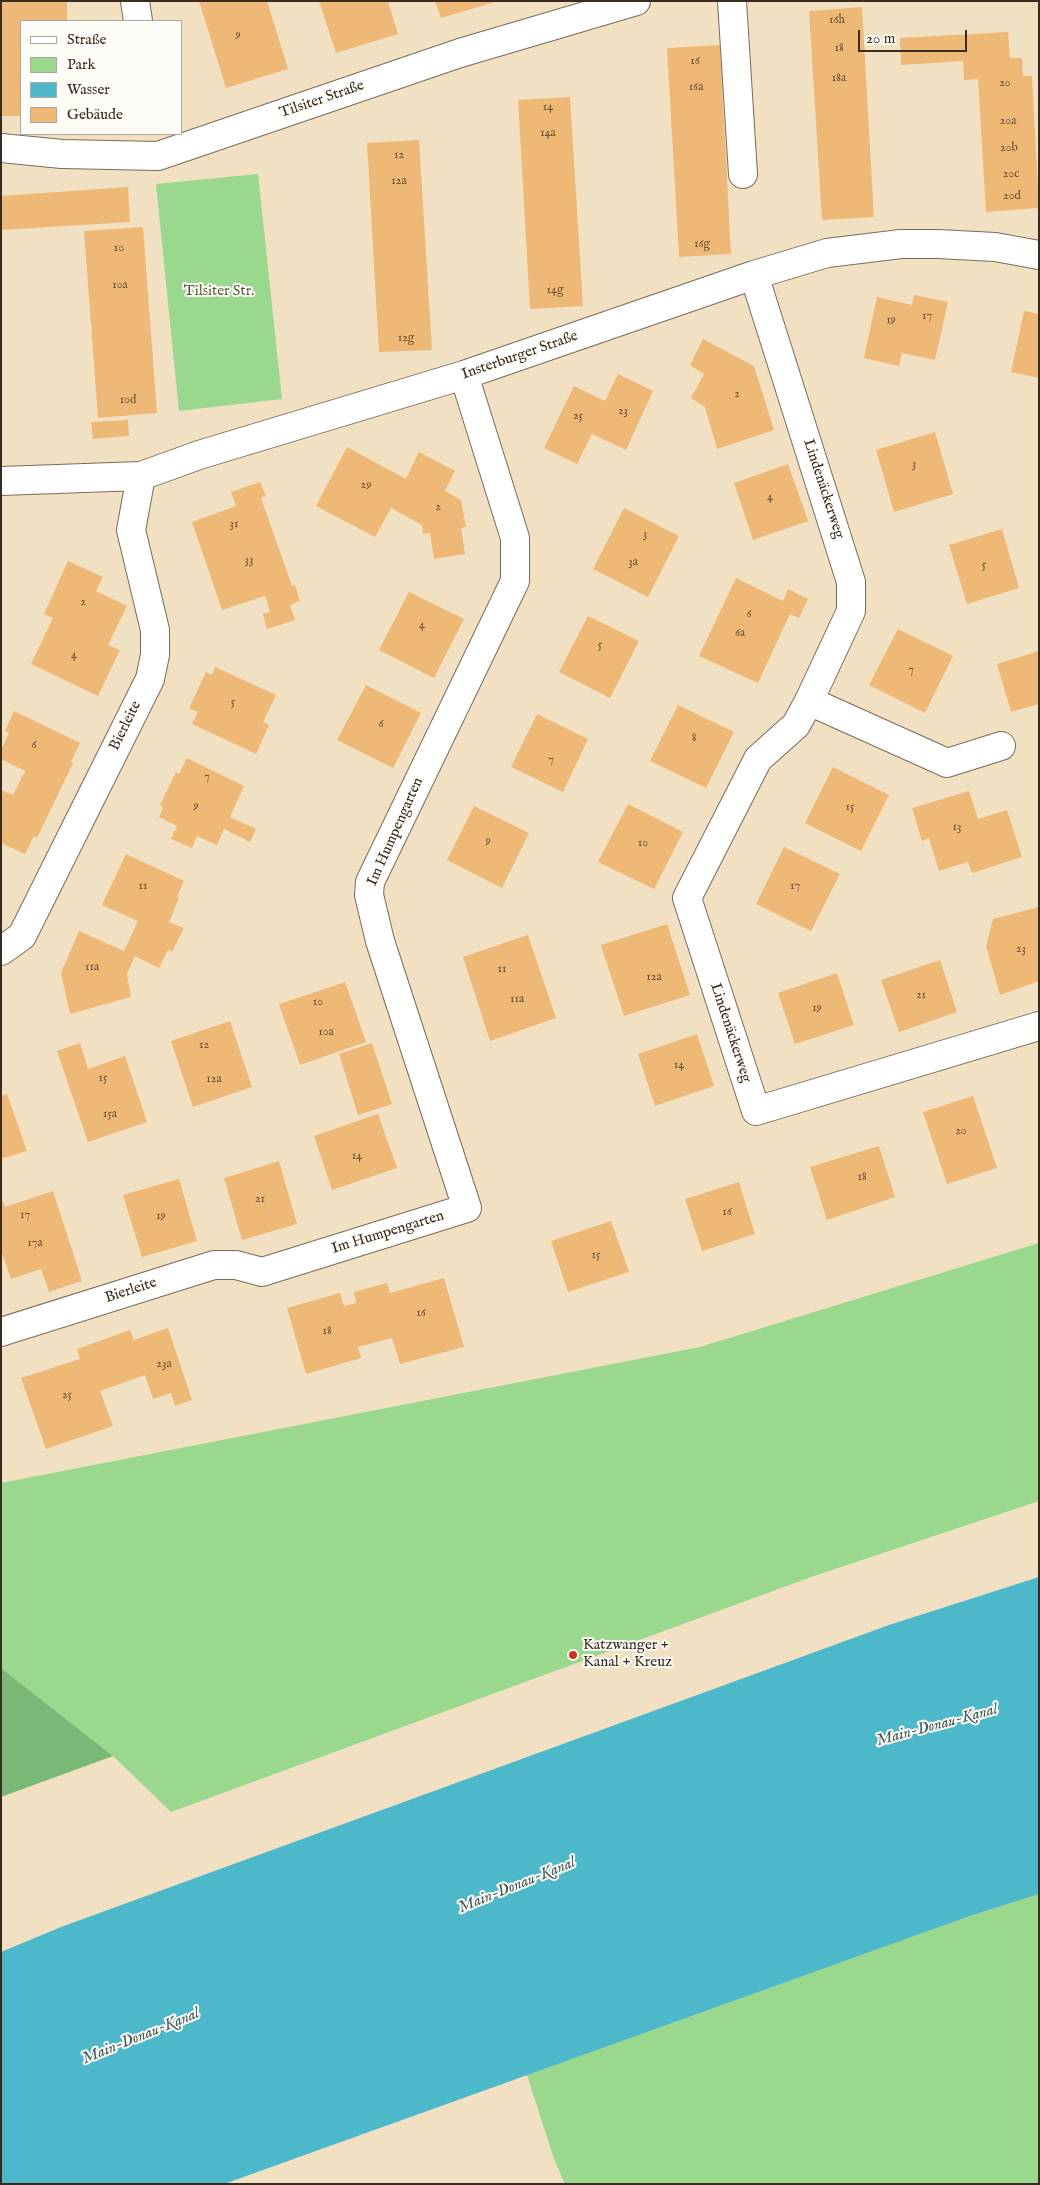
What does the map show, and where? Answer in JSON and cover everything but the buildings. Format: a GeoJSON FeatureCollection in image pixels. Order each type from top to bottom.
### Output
{"type":"FeatureCollection","features":[{"type":"Feature","properties":{"kind":"street"},"geometry":{"type":"LineString","coordinates":[[135,1],[138,20]]}},
{"type":"Feature","properties":{"kind":"street","name":"Tilsiter Straße"},"geometry":{"type":"LineString","coordinates":[[1,148],[62,154],[156,145],[636,1]]}},
{"type":"Feature","properties":{"kind":"street"},"geometry":{"type":"LineString","coordinates":[[732,1],[743,174]]}},
{"type":"Feature","properties":{"kind":"street","name":"Insterburger Straße"},"geometry":{"type":"LineString","coordinates":[[1,481],[141,476],[224,447],[464,375],[754,275],[827,253],[901,244],[994,247],[1039,255]]}},
{"type":"Feature","properties":{"kind":"street","name":"Lindenäckerweg"},"geometry":{"type":"LineString","coordinates":[[754,275],[851,582],[851,611],[809,701],[796,725],[758,759],[687,898],[756,1111],[1039,1026]]}},
{"type":"Feature","properties":{"kind":"street","name":"Im Humpengarten"},"geometry":{"type":"LineString","coordinates":[[262,1272],[467,1208],[380,941],[369,896],[370,882],[516,581],[515,538],[464,375]]}},
{"type":"Feature","properties":{"kind":"street","name":"Bierleite"},"geometry":{"type":"LineString","coordinates":[[1,951],[22,936],[150,679],[155,655],[155,630],[131,530],[141,476]]}},
{"type":"Feature","properties":{"kind":"street"},"geometry":{"type":"LineString","coordinates":[[809,701],[947,763],[1002,746]]}},
{"type":"Feature","properties":{"kind":"street","name":"Bierleite"},"geometry":{"type":"LineString","coordinates":[[1,1332],[214,1265],[236,1265],[262,1272]]}},
{"type":"Feature","properties":{"kind":"green space","name":"Tilsiter Str."},"geometry":{"type":"Polygon","coordinates":[[[258,174],[282,399],[179,411],[156,184],[258,174]]]}},
{"type":"Feature","properties":{"kind":"green space"},"geometry":{"type":"Polygon","coordinates":[[[1039,1243],[1039,1501],[811,1577],[171,1812],[113,1756],[1,1668],[1,1483],[700,1347],[1039,1243]]]}},
{"type":"Feature","properties":{"kind":"green space"},"geometry":{"type":"Polygon","coordinates":[[[1,1668],[113,1756],[1,1797],[1,1668]]]}},
{"type":"Feature","properties":{"kind":"green space"},"geometry":{"type":"Polygon","coordinates":[[[1039,1894],[1039,2184],[565,2184],[554,2159],[527,2075],[970,1916],[1039,1894]]]}},
{"type":"Feature","properties":{"kind":"water","name":"Main-Donau-Kanal"},"geometry":{"type":"Polygon","coordinates":[[[1039,1577],[1039,1894],[970,1916],[224,2184],[1,2184],[1,1952],[61,1927],[889,1625],[1039,1577]]]}},
{"type":"Feature","properties":{"kind":"place","name":"Katzwanger + Kanal + Kreuz"},"geometry":{"type":"Point","coordinates":[573,1655]}}]}
